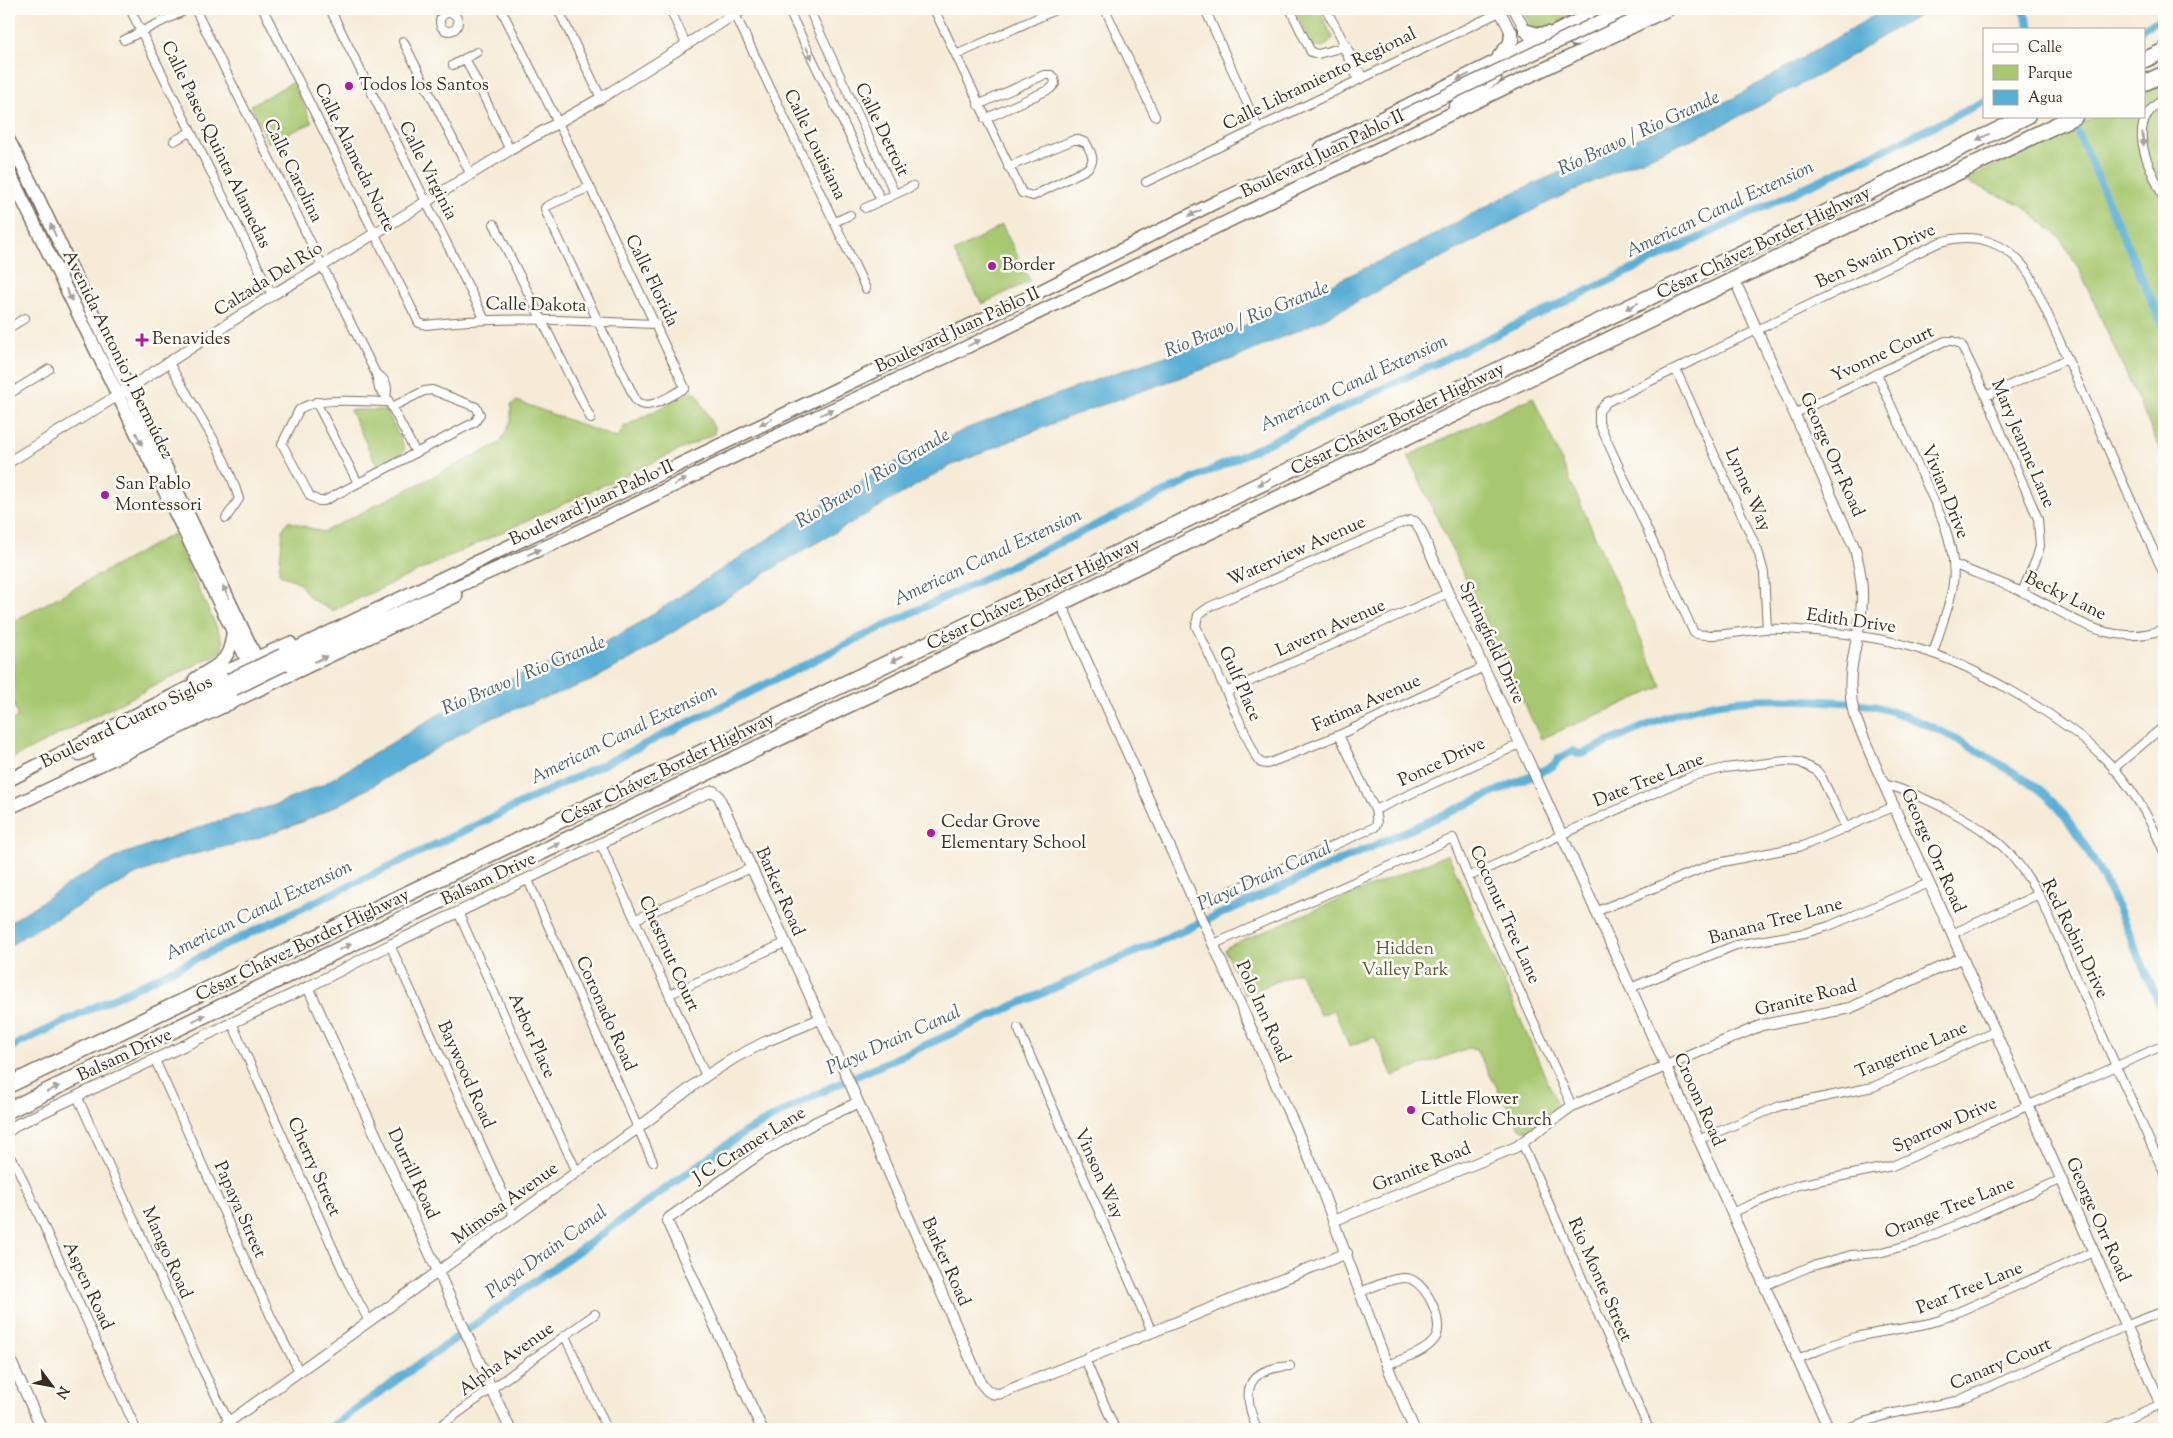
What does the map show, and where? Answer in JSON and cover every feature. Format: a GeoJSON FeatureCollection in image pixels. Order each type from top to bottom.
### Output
{"type":"FeatureCollection","features":[{"type":"Feature","properties":{"kind":"highway"},"geometry":{"type":"LineString","coordinates":[[2146,59],[2164,51]]}},
{"type":"Feature","properties":{"kind":"highway"},"geometry":{"type":"LineString","coordinates":[[2146,82],[2164,74]]}},
{"type":"Feature","properties":{"kind":"highway","name":"César Chávez Border Highway"},"geometry":{"type":"LineString","coordinates":[[9,1085],[2023,118]]}},
{"type":"Feature","properties":{"kind":"highway","name":"César Chávez Border Highway"},"geometry":{"type":"LineString","coordinates":[[9,1110],[428,906],[2071,118]]}},
{"type":"Feature","properties":{"kind":"main road"},"geometry":{"type":"LineString","coordinates":[[1216,202],[1601,9]]}},
{"type":"Feature","properties":{"kind":"main road","name":"Boulevard Juan Pablo II"},"geometry":{"type":"LineString","coordinates":[[285,660],[427,586],[1028,298],[1216,202],[1335,149],[1626,9]]}},
{"type":"Feature","properties":{"kind":"main road"},"geometry":{"type":"LineString","coordinates":[[1526,48],[1541,53],[1621,21],[1664,11]]}},
{"type":"Feature","properties":{"kind":"main road","name":"Boulevard Juan Pablo II"},"geometry":{"type":"LineString","coordinates":[[285,660],[441,594],[513,561],[946,357],[1664,11]]}},
{"type":"Feature","properties":{"kind":"main road"},"geometry":{"type":"LineString","coordinates":[[1525,30],[1538,34],[1553,32]]}},
{"type":"Feature","properties":{"kind":"main road"},"geometry":{"type":"LineString","coordinates":[[1488,64],[1507,48],[1511,32]]}},
{"type":"Feature","properties":{"kind":"main road"},"geometry":{"type":"LineString","coordinates":[[1448,114],[1467,95],[1521,63],[1526,48]]}},
{"type":"Feature","properties":{"kind":"main road","name":"Avenida Antonio J. Bermúdez"},"geometry":{"type":"LineString","coordinates":[[9,141],[128,388],[265,686]]}},
{"type":"Feature","properties":{"kind":"main road","name":"Avenida Antonio J. Bermúdez"},"geometry":{"type":"LineString","coordinates":[[9,172],[117,396],[233,629],[252,660]]}},
{"type":"Feature","properties":{"kind":"main road"},"geometry":{"type":"LineString","coordinates":[[182,691],[230,686],[265,686],[285,660],[424,579],[497,552]]}},
{"type":"Feature","properties":{"kind":"main road"},"geometry":{"type":"LineString","coordinates":[[9,808],[230,686],[285,660],[475,587],[513,561]]}},
{"type":"Feature","properties":{"kind":"main road"},"geometry":{"type":"LineString","coordinates":[[9,780],[182,691],[227,657],[233,629]]}},
{"type":"Feature","properties":{"kind":"main road"},"geometry":{"type":"LineString","coordinates":[[230,686],[252,660],[285,660]]}},
{"type":"Feature","properties":{"kind":"main road","name":"Boulevard Cuatro Siglos"},"geometry":{"type":"LineString","coordinates":[[9,802],[74,763],[230,686]]}},
{"type":"Feature","properties":{"kind":"main road","name":"Boulevard Cuatro Siglos"},"geometry":{"type":"LineString","coordinates":[[9,787],[74,763]]}},
{"type":"Feature","properties":{"kind":"street","name":"Calle Paseo Quinta Alamedas"},"geometry":{"type":"LineString","coordinates":[[130,9],[272,295]]}},
{"type":"Feature","properties":{"kind":"street"},"geometry":{"type":"LineString","coordinates":[[124,40],[188,9]]}},
{"type":"Feature","properties":{"kind":"street","name":"Calle Carolina"},"geometry":{"type":"LineString","coordinates":[[195,9],[376,374],[385,380],[389,402],[416,453]]}},
{"type":"Feature","properties":{"kind":"street","name":"Calle Alameda Norte"},"geometry":{"type":"LineString","coordinates":[[263,9],[417,321]]}},
{"type":"Feature","properties":{"kind":"street","name":"Calle Virginia"},"geometry":{"type":"LineString","coordinates":[[330,9],[485,320]]}},
{"type":"Feature","properties":{"kind":"street","name":"Calle Florida"},"geometry":{"type":"LineString","coordinates":[[501,9],[590,187],[685,388],[648,406],[636,401],[598,322]]}},
{"type":"Feature","properties":{"kind":"street"},"geometry":{"type":"LineString","coordinates":[[558,9],[601,98]]}},
{"type":"Feature","properties":{"kind":"street"},"geometry":{"type":"LineString","coordinates":[[670,9],[686,44]]}},
{"type":"Feature","properties":{"kind":"street","name":"Calle Detroit"},"geometry":{"type":"LineString","coordinates":[[788,9],[881,200]]}},
{"type":"Feature","properties":{"kind":"street","name":"Calle Detroit"},"geometry":{"type":"LineString","coordinates":[[809,9],[895,194]]}},
{"type":"Feature","properties":{"kind":"street"},"geometry":{"type":"LineString","coordinates":[[934,9],[978,105],[1008,167],[1022,193],[1033,196],[1089,167],[1093,160],[1086,144],[1076,139],[1008,167]]}},
{"type":"Feature","properties":{"kind":"street"},"geometry":{"type":"LineString","coordinates":[[956,55],[1057,9]]}},
{"type":"Feature","properties":{"kind":"street"},"geometry":{"type":"LineString","coordinates":[[1106,9],[1155,116]]}},
{"type":"Feature","properties":{"kind":"street"},"geometry":{"type":"LineString","coordinates":[[1205,9],[1258,128]]}},
{"type":"Feature","properties":{"kind":"street"},"geometry":{"type":"LineString","coordinates":[[1290,9],[1311,52],[1318,54],[1344,44]]}},
{"type":"Feature","properties":{"kind":"street"},"geometry":{"type":"LineString","coordinates":[[1326,9],[1361,79]]}},
{"type":"Feature","properties":{"kind":"street"},"geometry":{"type":"LineString","coordinates":[[1514,9],[1525,30],[1526,48]]}},
{"type":"Feature","properties":{"kind":"street"},"geometry":{"type":"LineString","coordinates":[[1503,10],[1511,32],[1526,48]]}},
{"type":"Feature","properties":{"kind":"street","name":"Calle Libramiento Regional"},"geometry":{"type":"LineString","coordinates":[[1146,182],[1503,10]]}},
{"type":"Feature","properties":{"kind":"street","name":"Calzada Del Río"},"geometry":{"type":"LineString","coordinates":[[9,462],[169,363],[272,295],[510,150],[601,98],[739,11]]}},
{"type":"Feature","properties":{"kind":"street","name":"Calle Louisiana"},"geometry":{"type":"LineString","coordinates":[[739,11],[866,289]]}},
{"type":"Feature","properties":{"kind":"street"},"geometry":{"type":"LineString","coordinates":[[403,40],[471,175]]}},
{"type":"Feature","properties":{"kind":"street"},"geometry":{"type":"LineString","coordinates":[[453,65],[477,52]]}},
{"type":"Feature","properties":{"kind":"street"},"geometry":{"type":"LineString","coordinates":[[466,58],[510,150]]}},
{"type":"Feature","properties":{"kind":"street"},"geometry":{"type":"LineString","coordinates":[[978,105],[1044,75],[1051,75],[1054,78],[1055,84],[1050,89],[985,118]]}},
{"type":"Feature","properties":{"kind":"street","name":"Calle Detroit"},"geometry":{"type":"LineString","coordinates":[[826,87],[840,78]]}},
{"type":"Feature","properties":{"kind":"street"},"geometry":{"type":"LineString","coordinates":[[2164,99],[2148,113],[2142,128],[2146,158],[2164,199]]}},
{"type":"Feature","properties":{"kind":"street"},"geometry":{"type":"LineString","coordinates":[[174,141],[190,132]]}},
{"type":"Feature","properties":{"kind":"street"},"geometry":{"type":"LineString","coordinates":[[865,208],[913,186]]}},
{"type":"Feature","properties":{"kind":"street"},"geometry":{"type":"LineString","coordinates":[[590,187],[545,208],[598,322]]}},
{"type":"Feature","properties":{"kind":"street"},"geometry":{"type":"LineString","coordinates":[[835,222],[850,215]]}},
{"type":"Feature","properties":{"kind":"street"},"geometry":{"type":"LineString","coordinates":[[494,224],[591,419]]}},
{"type":"Feature","properties":{"kind":"street","name":"Ben Swain Drive"},"geometry":{"type":"LineString","coordinates":[[1599,411],[1607,402],[1940,242],[1953,238],[1975,238],[2002,247],[2024,266],[2164,574]]}},
{"type":"Feature","properties":{"kind":"street","name":"George Orr Road"},"geometry":{"type":"LineString","coordinates":[[1739,290],[1796,412],[1855,548],[1859,563],[1862,596],[1850,677],[1850,696],[1853,708],[1961,958],[2029,1105],[2060,1180],[2128,1325],[2162,1408]]}},
{"type":"Feature","properties":{"kind":"street"},"geometry":{"type":"LineString","coordinates":[[9,328],[26,318]]}},
{"type":"Feature","properties":{"kind":"street","name":"Calle Dakota"},"geometry":{"type":"LineString","coordinates":[[417,321],[426,325],[485,320],[542,319],[656,324]]}},
{"type":"Feature","properties":{"kind":"street","name":"Yvonne Court"},"geometry":{"type":"LineString","coordinates":[[1796,412],[1945,341],[1956,342]]}},
{"type":"Feature","properties":{"kind":"street","name":"Mary Jeanne Lane"},"geometry":{"type":"LineString","coordinates":[[1956,342],[1964,348],[2038,519],[2040,546],[2038,557],[2022,592]]}},
{"type":"Feature","properties":{"kind":"street"},"geometry":{"type":"LineString","coordinates":[[1986,396],[2067,359]]}},
{"type":"Feature","properties":{"kind":"street"},"geometry":{"type":"LineString","coordinates":[[169,363],[219,452],[236,489],[239,500],[226,518]]}},
{"type":"Feature","properties":{"kind":"street"},"geometry":{"type":"LineString","coordinates":[[9,394],[50,369]]}},
{"type":"Feature","properties":{"kind":"street","name":"Lynne Way"},"geometry":{"type":"LineString","coordinates":[[1676,370],[1758,551],[1764,573],[1768,629]]}},
{"type":"Feature","properties":{"kind":"street","name":"Vivian Drive"},"geometry":{"type":"LineString","coordinates":[[1877,374],[1943,521],[1955,565],[1950,606],[1933,654]]}},
{"type":"Feature","properties":{"kind":"street"},"geometry":{"type":"LineString","coordinates":[[428,390],[479,410],[480,414],[477,421],[324,501],[315,500],[310,496],[282,446],[283,439],[298,410],[316,402],[389,402],[428,390]]}},
{"type":"Feature","properties":{"kind":"street"},"geometry":{"type":"LineString","coordinates":[[316,402],[358,483]]}},
{"type":"Feature","properties":{"kind":"street","name":"Edith Drive"},"geometry":{"type":"LineString","coordinates":[[1599,411],[1599,424],[1693,632],[1705,635],[1768,629],[1816,631],[1892,642],[1933,654],[1997,684],[2056,719],[2090,744],[2113,768],[2146,814],[2164,852]]}},
{"type":"Feature","properties":{"kind":"street","name":"Springfield Drive"},"geometry":{"type":"LineString","coordinates":[[1411,521],[1417,524],[1421,532],[1538,783]]}},
{"type":"Feature","properties":{"kind":"street","name":"Waterview Avenue"},"geometry":{"type":"LineString","coordinates":[[1198,615],[1209,607],[1404,522],[1411,521]]}},
{"type":"Feature","properties":{"kind":"street","name":"Becky Lane"},"geometry":{"type":"LineString","coordinates":[[1955,565],[2022,592],[2089,627],[2108,634],[2149,635],[2164,629]]}},
{"type":"Feature","properties":{"kind":"street","name":"Lavern Avenue"},"geometry":{"type":"LineString","coordinates":[[1226,692],[1448,593]]}},
{"type":"Feature","properties":{"kind":"street","name":"Polo Inn Road"},"geometry":{"type":"LineString","coordinates":[[1065,613],[1314,1169],[1387,1365],[1414,1429]]}},
{"type":"Feature","properties":{"kind":"street","name":"Gulf Place"},"geometry":{"type":"LineString","coordinates":[[1198,615],[1196,626],[1257,759],[1261,763]]}},
{"type":"Feature","properties":{"kind":"street","name":"Fatima Avenue"},"geometry":{"type":"LineString","coordinates":[[1261,763],[1267,764],[1339,735],[1484,667]]}},
{"type":"Feature","properties":{"kind":"street"},"geometry":{"type":"LineString","coordinates":[[2113,768],[2164,726]]}},
{"type":"Feature","properties":{"kind":"street"},"geometry":{"type":"LineString","coordinates":[[1198,909],[1372,829],[1376,824],[1375,810],[1339,735]]}},
{"type":"Feature","properties":{"kind":"street","name":"Ponce Drive"},"geometry":{"type":"LineString","coordinates":[[1375,810],[1520,744]]}},
{"type":"Feature","properties":{"kind":"street","name":"Date Tree Lane"},"geometry":{"type":"LineString","coordinates":[[1468,877],[1692,776],[1725,768],[1799,762],[1817,771],[1825,782],[1846,828]]}},
{"type":"Feature","properties":{"kind":"street","name":"Croom Road"},"geometry":{"type":"LineString","coordinates":[[1538,783],[1797,1359],[1826,1428]]}},
{"type":"Feature","properties":{"kind":"street","name":"Red Robin Drive"},"geometry":{"type":"LineString","coordinates":[[1885,784],[1918,795],[1990,836],[2011,855],[2039,894],[2164,1173]]}},
{"type":"Feature","properties":{"kind":"street","name":"Balsam Drive"},"geometry":{"type":"LineString","coordinates":[[9,1131],[18,1124],[308,987],[458,912],[706,793],[715,792]]}},
{"type":"Feature","properties":{"kind":"street","name":"Barker Road"},"geometry":{"type":"LineString","coordinates":[[715,792],[844,1070],[981,1383],[992,1394],[1002,1393],[1346,1253]]}},
{"type":"Feature","properties":{"kind":"street"},"geometry":{"type":"LineString","coordinates":[[1595,912],[1713,864],[1739,857],[1795,849],[1895,806]]}},
{"type":"Feature","properties":{"kind":"street","name":"Coconut Tree Lane"},"geometry":{"type":"LineString","coordinates":[[1214,944],[1451,839],[1454,840],[1468,877],[1572,1106]]}},
{"type":"Feature","properties":{"kind":"street","name":"Chestnut Court"},"geometry":{"type":"LineString","coordinates":[[601,845],[706,1076]]}},
{"type":"Feature","properties":{"kind":"street"},"geometry":{"type":"LineString","coordinates":[[636,919],[751,868]]}},
{"type":"Feature","properties":{"kind":"street","name":"Coronado Road"},"geometry":{"type":"LineString","coordinates":[[528,880],[653,1162]]}},
{"type":"Feature","properties":{"kind":"street","name":"Banana Tree Lane"},"geometry":{"type":"LineString","coordinates":[[1630,988],[1736,944],[1805,933],[1830,926],[1929,883]]}},
{"type":"Feature","properties":{"kind":"street"},"geometry":{"type":"LineString","coordinates":[[1952,934],[2039,894]]}},
{"type":"Feature","properties":{"kind":"street","name":"Arbor Place"},"geometry":{"type":"LineString","coordinates":[[458,912],[523,1057],[578,1172]]}},
{"type":"Feature","properties":{"kind":"street"},"geometry":{"type":"LineString","coordinates":[[670,994],[784,943]]}},
{"type":"Feature","properties":{"kind":"street","name":"Baywood Road"},"geometry":{"type":"LineString","coordinates":[[390,945],[514,1217]]}},
{"type":"Feature","properties":{"kind":"street","name":"Granite Road"},"geometry":{"type":"LineString","coordinates":[[1333,1221],[1476,1164],[1522,1143],[1572,1106],[1762,1025],[1836,1012],[1858,1005],[1961,958]]}},
{"type":"Feature","properties":{"kind":"street","name":"Durrill Road"},"geometry":{"type":"LineString","coordinates":[[308,987],[510,1429]]}},
{"type":"Feature","properties":{"kind":"street","name":"Mimosa Avenue"},"geometry":{"type":"LineString","coordinates":[[219,1429],[578,1172],[706,1076],[752,1048],[820,1019]]}},
{"type":"Feature","properties":{"kind":"street","name":"Cherry Street"},"geometry":{"type":"LineString","coordinates":[[232,1023],[348,1282],[369,1322]]}},
{"type":"Feature","properties":{"kind":"street","name":"Vinson Way"},"geometry":{"type":"LineString","coordinates":[[1018,1028],[1152,1332]]}},
{"type":"Feature","properties":{"kind":"street","name":"Tangerine Lane"},"geometry":{"type":"LineString","coordinates":[[1698,1140],[1780,1106],[1873,1088],[1994,1032]]}},
{"type":"Feature","properties":{"kind":"street","name":"Sparrow Drive"},"geometry":{"type":"LineString","coordinates":[[1731,1213],[1798,1185],[1892,1166],[2164,1045]]}},
{"type":"Feature","properties":{"kind":"street","name":"Papaya Street"},"geometry":{"type":"LineString","coordinates":[[154,1060],[276,1327],[299,1371]]}},
{"type":"Feature","properties":{"kind":"street","name":"Mango Road"},"geometry":{"type":"LineString","coordinates":[[77,1096],[202,1368],[229,1422]]}},
{"type":"Feature","properties":{"kind":"street","name":"J C Cramer Lane"},"geometry":{"type":"LineString","coordinates":[[762,1429],[718,1329],[667,1225],[669,1218],[760,1153],[816,1122],[857,1103]]}},
{"type":"Feature","properties":{"kind":"street","name":"Rio Monte Street"},"geometry":{"type":"LineString","coordinates":[[1522,1143],[1649,1429]]}},
{"type":"Feature","properties":{"kind":"street","name":"Aspen Road"},"geometry":{"type":"LineString","coordinates":[[9,1156],[17,1166],[136,1429]]}},
{"type":"Feature","properties":{"kind":"street","name":"Orange Tree Lane"},"geometry":{"type":"LineString","coordinates":[[1764,1286],[1809,1267],[1851,1255],[1879,1252],[1915,1243],[2060,1180]]}},
{"type":"Feature","properties":{"kind":"street","name":"Pear Tree Lane"},"geometry":{"type":"LineString","coordinates":[[1797,1359],[1855,1337],[1884,1331],[1914,1328],[1940,1320],[2093,1252]]}},
{"type":"Feature","properties":{"kind":"street"},"geometry":{"type":"LineString","coordinates":[[1360,1292],[1398,1279],[1408,1278],[1422,1286],[1436,1314],[1439,1327],[1433,1342],[1418,1352],[1387,1365]]}},
{"type":"Feature","properties":{"kind":"street","name":"Canary Court"},"geometry":{"type":"LineString","coordinates":[[1844,1429],[1889,1414],[1948,1404],[1966,1398],[2128,1325],[2164,1311]]}},
{"type":"Feature","properties":{"kind":"street","name":"Alpha Avenue"},"geometry":{"type":"LineString","coordinates":[[436,1429],[595,1314]]}},
{"type":"Feature","properties":{"kind":"street"},"geometry":{"type":"LineString","coordinates":[[565,1336],[607,1429]]}},
{"type":"Feature","properties":{"kind":"street"},"geometry":{"type":"LineString","coordinates":[[9,1357],[42,1429]]}},
{"type":"Feature","properties":{"kind":"street"},"geometry":{"type":"LineString","coordinates":[[1085,1359],[1115,1429]]}},
{"type":"Feature","properties":{"kind":"street"},"geometry":{"type":"LineString","coordinates":[[1258,1429],[1248,1404],[1250,1387],[1265,1370],[1290,1366]]}},
{"type":"Feature","properties":{"kind":"street"},"geometry":{"type":"LineString","coordinates":[[2104,1429],[2162,1408]]}},
{"type":"Feature","properties":{"kind":"green space"},"geometry":{"type":"Polygon","coordinates":[[[1295,9],[1319,9],[1333,38],[1322,47],[1313,47],[1295,9]]]}},
{"type":"Feature","properties":{"kind":"green space"},"geometry":{"type":"Polygon","coordinates":[[[1587,9],[1560,23],[1545,28],[1538,28],[1533,27],[1527,19],[1523,10],[1587,9]]]}},
{"type":"Feature","properties":{"kind":"green space"},"geometry":{"type":"Polygon","coordinates":[[[293,82],[312,123],[268,142],[251,105],[293,82]]]}},
{"type":"Feature","properties":{"kind":"green space"},"geometry":{"type":"Polygon","coordinates":[[[2164,85],[2164,458],[2079,269],[2060,238],[2022,205],[1964,181],[2093,118],[2146,118],[2146,93],[2164,85]]]}},
{"type":"Feature","properties":{"kind":"green space","name":"Border"},"geometry":{"type":"Polygon","coordinates":[[[1002,225],[1030,281],[982,304],[954,252],[1002,225]]]}},
{"type":"Feature","properties":{"kind":"green space"},"geometry":{"type":"Polygon","coordinates":[[[693,391],[697,394],[715,430],[714,434],[332,611],[310,598],[301,585],[294,580],[282,576],[279,572],[283,529],[288,521],[323,532],[500,443],[511,421],[511,405],[517,401],[617,438],[624,427],[693,391]]]}},
{"type":"Feature","properties":{"kind":"green space"},"geometry":{"type":"Polygon","coordinates":[[[1533,397],[1662,687],[1541,739],[1408,456],[1533,397]]]}},
{"type":"Feature","properties":{"kind":"green space"},"geometry":{"type":"Polygon","coordinates":[[[350,410],[386,410],[405,449],[401,454],[377,466],[350,410]]]}},
{"type":"Feature","properties":{"kind":"green space"},"geometry":{"type":"Polygon","coordinates":[[[173,534],[223,641],[221,652],[9,760],[9,722],[18,717],[9,690],[9,624],[173,534]]]}},
{"type":"Feature","properties":{"kind":"green space","name":"Hidden Valley Park"},"geometry":{"type":"Polygon","coordinates":[[[1448,854],[1557,1103],[1555,1108],[1530,1130],[1523,1130],[1519,1127],[1476,1050],[1468,1048],[1393,1076],[1375,1037],[1349,1046],[1334,1010],[1320,1015],[1299,972],[1245,995],[1225,950],[1227,947],[1448,854]]]}},
{"type":"Feature","properties":{"kind":"water","name":"Río Bravo / Rio Grande"},"geometry":{"type":"Polygon","coordinates":[[[1885,9],[1933,9],[1896,28],[1819,75],[1711,131],[1625,167],[1547,203],[1319,321],[1238,357],[1071,416],[950,466],[780,564],[634,657],[591,681],[481,722],[350,799],[305,821],[252,840],[178,858],[137,874],[24,936],[9,947],[9,923],[78,878],[123,854],[212,823],[275,805],[322,785],[476,692],[593,649],[636,625],[811,511],[888,466],[968,428],[1109,375],[1214,340],[1424,240],[1502,198],[1732,99],[1885,9]]]}},
{"type":"Feature","properties":{"kind":"waterway"},"geometry":{"type":"LineString","coordinates":[[2022,9],[2031,28]]}},
{"type":"Feature","properties":{"kind":"waterway","name":"American Canal Extension"},"geometry":{"type":"LineString","coordinates":[[2143,28],[2164,18]]}},
{"type":"Feature","properties":{"kind":"waterway","name":"American Canal Extension"},"geometry":{"type":"LineString","coordinates":[[9,1048],[631,751],[857,639],[1983,102]]}},
{"type":"Feature","properties":{"kind":"waterway"},"geometry":{"type":"LineString","coordinates":[[2078,133],[2164,329]]}},
{"type":"Feature","properties":{"kind":"waterway","name":"Playa Drain Canal"},"geometry":{"type":"LineString","coordinates":[[328,1429],[745,1132],[829,1088],[1553,766],[1558,759],[1573,751],[1578,754],[1584,753],[1662,719],[1706,706],[1773,699],[1871,705],[1918,721],[1971,748],[2023,778],[2051,799],[2058,807],[2090,855],[2117,907],[2164,1015]]}},
{"type":"Feature","properties":{"kind":"place","name":"Todos los Santos"},"geometry":{"type":"Point","coordinates":[349,86]}},
{"type":"Feature","properties":{"kind":"place","name":"Border"},"geometry":{"type":"Point","coordinates":[992,266]}},
{"type":"Feature","properties":{"kind":"place","name":"Benavides"},"geometry":{"type":"Point","coordinates":[142,340]}},
{"type":"Feature","properties":{"kind":"place","name":"San Pablo Montessori"},"geometry":{"type":"Point","coordinates":[105,495]}},
{"type":"Feature","properties":{"kind":"place","name":"Cedar Grove Elementary School"},"geometry":{"type":"Point","coordinates":[931,833]}},
{"type":"Feature","properties":{"kind":"place","name":"Little Flower Catholic Church"},"geometry":{"type":"Point","coordinates":[1411,1110]}}]}
